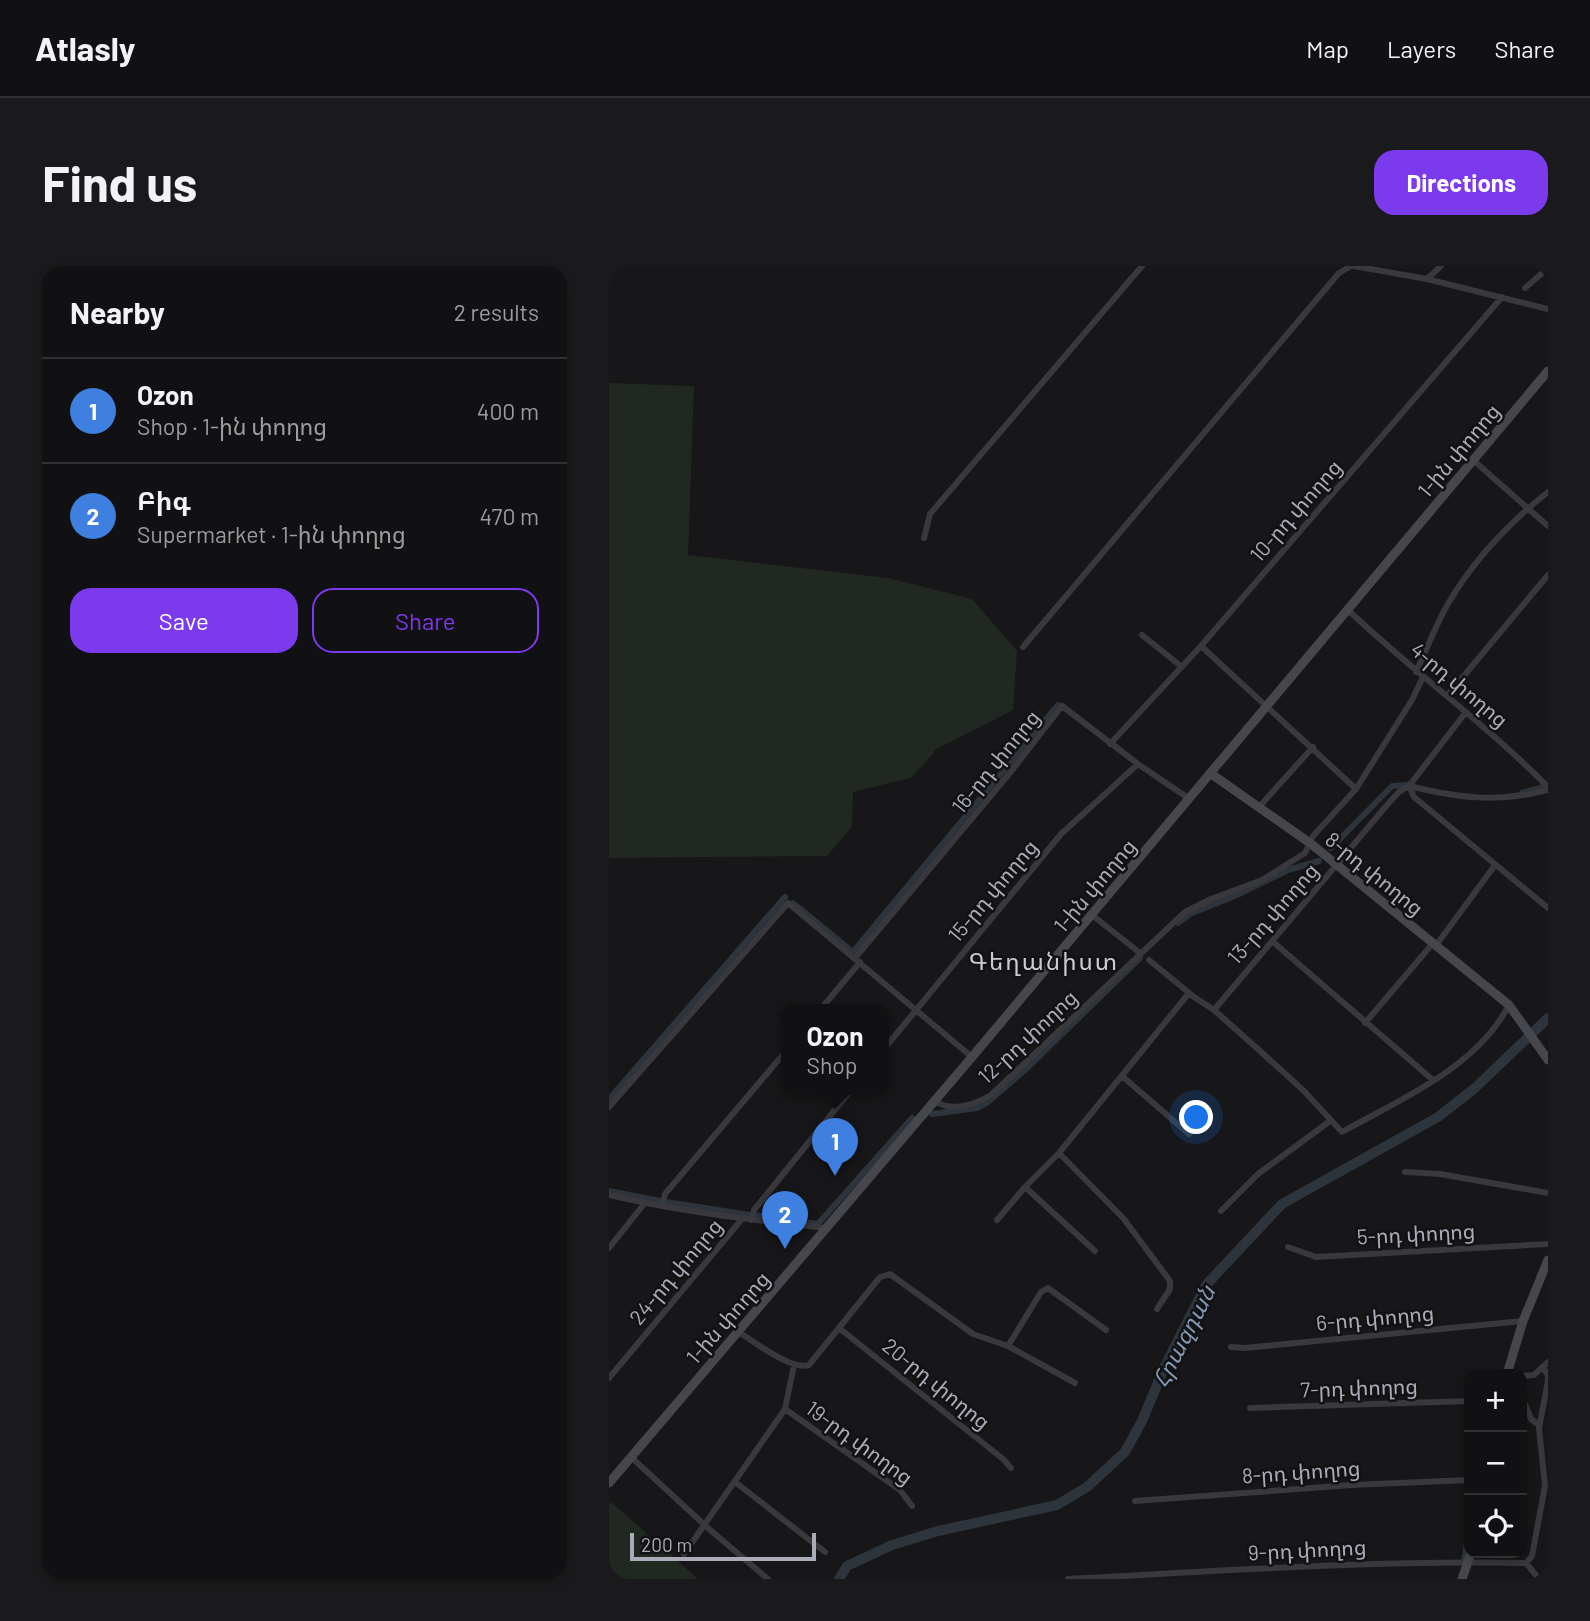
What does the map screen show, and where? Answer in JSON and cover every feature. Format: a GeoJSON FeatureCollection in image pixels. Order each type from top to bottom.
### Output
{"type":"FeatureCollection","features":[{"type":"Feature","properties":{"kind":"main road","name":"1-ին փողոց"},"geometry":{"type":"LineString","coordinates":[[609,1483],[972,1057],[1548,371]]}},
{"type":"Feature","properties":{"kind":"main road","name":"8-րդ փողոց"},"geometry":{"type":"LineString","coordinates":[[1210,773],[1310,843],[1510,1006],[1548,1060]]}},
{"type":"Feature","properties":{"kind":"main road"},"geometry":{"type":"LineString","coordinates":[[1510,1369],[1523,1321],[1548,1260]]}},
{"type":"Feature","properties":{"kind":"main road"},"geometry":{"type":"LineString","coordinates":[[1462,1579],[1470,1558]]}},
{"type":"Feature","properties":{"kind":"street"},"geometry":{"type":"LineString","coordinates":[[924,538],[930,513],[1142,266]]}},
{"type":"Feature","properties":{"kind":"street"},"geometry":{"type":"LineString","coordinates":[[1023,647],[1339,273],[1352,266],[1427,279],[1548,309]]}},
{"type":"Feature","properties":{"kind":"street"},"geometry":{"type":"LineString","coordinates":[[1427,279],[1441,266]]}},
{"type":"Feature","properties":{"kind":"street"},"geometry":{"type":"LineString","coordinates":[[1525,288],[1548,268]]}},
{"type":"Feature","properties":{"kind":"street","name":"10-րդ փողոց"},"geometry":{"type":"LineString","coordinates":[[1111,744],[1201,646],[1502,297]]}},
{"type":"Feature","properties":{"kind":"street"},"geometry":{"type":"LineString","coordinates":[[1473,460],[1548,526]]}},
{"type":"Feature","properties":{"kind":"street"},"geometry":{"type":"LineString","coordinates":[[1416,672],[1448,604],[1467,574],[1528,508],[1548,492]]}},
{"type":"Feature","properties":{"kind":"street"},"geometry":{"type":"LineString","coordinates":[[1447,696],[1548,575]]}},
{"type":"Feature","properties":{"kind":"street","name":"4-րդ փողոց"},"geometry":{"type":"LineString","coordinates":[[1347,609],[1416,672],[1516,754],[1548,788]]}},
{"type":"Feature","properties":{"kind":"street"},"geometry":{"type":"LineString","coordinates":[[1142,635],[1182,667]]}},
{"type":"Feature","properties":{"kind":"street"},"geometry":{"type":"LineString","coordinates":[[1201,646],[1356,789]]}},
{"type":"Feature","properties":{"kind":"street","name":"12-րդ փողոց"},"geometry":{"type":"LineString","coordinates":[[934,1101],[952,1107],[980,1102],[991,1095],[1185,912],[1262,880],[1305,853],[1310,843],[1356,789],[1423,677]]}},
{"type":"Feature","properties":{"kind":"street","name":"16-րդ փողոց"},"geometry":{"type":"LineString","coordinates":[[824,1004],[1062,706],[1137,764],[1188,798]]}},
{"type":"Feature","properties":{"kind":"street","name":"13-րդ փողոց"},"geometry":{"type":"LineString","coordinates":[[1214,1010],[1399,792],[1409,786],[1467,712]]}},
{"type":"Feature","properties":{"kind":"street"},"geometry":{"type":"LineString","coordinates":[[1259,807],[1313,747]]}},
{"type":"Feature","properties":{"kind":"street","name":"15-րդ փողոց"},"geometry":{"type":"LineString","coordinates":[[889,1043],[1061,834],[1137,764]]}},
{"type":"Feature","properties":{"kind":"street"},"geometry":{"type":"LineString","coordinates":[[1409,786],[1461,797],[1491,799],[1512,798],[1548,788]]}},
{"type":"Feature","properties":{"kind":"street"},"geometry":{"type":"LineString","coordinates":[[1409,786],[1414,797],[1548,908]]}},
{"type":"Feature","properties":{"kind":"street"},"geometry":{"type":"LineString","coordinates":[[1365,1023],[1435,943],[1495,865]]}},
{"type":"Feature","properties":{"kind":"street"},"geometry":{"type":"LineString","coordinates":[[609,1107],[787,903],[972,1057]]}},
{"type":"Feature","properties":{"kind":"street"},"geometry":{"type":"LineString","coordinates":[[1091,915],[1140,953]]}},
{"type":"Feature","properties":{"kind":"street"},"geometry":{"type":"LineString","coordinates":[[1272,941],[1433,1080]]}},
{"type":"Feature","properties":{"kind":"street"},"geometry":{"type":"LineString","coordinates":[[1149,960],[1214,1010],[1304,1091],[1342,1132],[1433,1080],[1481,1044],[1510,1006]]}},
{"type":"Feature","properties":{"kind":"street"},"geometry":{"type":"LineString","coordinates":[[997,1220],[1059,1153],[1189,993]]}},
{"type":"Feature","properties":{"kind":"street"},"geometry":{"type":"LineString","coordinates":[[661,1206],[665,1194],[781,1057]]}},
{"type":"Feature","properties":{"kind":"street"},"geometry":{"type":"LineString","coordinates":[[1122,1076],[1189,1134]]}},
{"type":"Feature","properties":{"kind":"street"},"geometry":{"type":"LineString","coordinates":[[751,1220],[754,1210],[847,1095]]}},
{"type":"Feature","properties":{"kind":"street"},"geometry":{"type":"LineString","coordinates":[[1221,1212],[1258,1174],[1330,1121]]}},
{"type":"Feature","properties":{"kind":"street"},"geometry":{"type":"LineString","coordinates":[[1059,1153],[1124,1219],[1170,1282],[1170,1289],[1157,1309]]}},
{"type":"Feature","properties":{"kind":"street"},"geometry":{"type":"LineString","coordinates":[[1405,1172],[1440,1174],[1548,1194]]}},
{"type":"Feature","properties":{"kind":"street"},"geometry":{"type":"LineString","coordinates":[[1025,1187],[1095,1251]]}},
{"type":"Feature","properties":{"kind":"street"},"geometry":{"type":"LineString","coordinates":[[609,1195],[742,1219],[826,1228]]}},
{"type":"Feature","properties":{"kind":"street"},"geometry":{"type":"LineString","coordinates":[[609,1248],[644,1203]]}},
{"type":"Feature","properties":{"kind":"street","name":"24-րդ փողոց"},"geometry":{"type":"LineString","coordinates":[[609,1378],[742,1219]]}},
{"type":"Feature","properties":{"kind":"street","name":"5-րդ փողոց"},"geometry":{"type":"LineString","coordinates":[[1288,1247],[1316,1257],[1548,1244]]}},
{"type":"Feature","properties":{"kind":"street"},"geometry":{"type":"LineString","coordinates":[[737,1331],[794,1365],[809,1365],[884,1274],[890,1274],[973,1334],[1007,1346],[1075,1383]]}},
{"type":"Feature","properties":{"kind":"street"},"geometry":{"type":"LineString","coordinates":[[1007,1346],[1041,1292],[1048,1288],[1106,1330]]}},
{"type":"Feature","properties":{"kind":"street","name":"6-րդ փողոց"},"geometry":{"type":"LineString","coordinates":[[1231,1347],[1245,1348],[1523,1321]]}},
{"type":"Feature","properties":{"kind":"street","name":"20-րդ փողոց"},"geometry":{"type":"LineString","coordinates":[[839,1328],[982,1441],[1011,1468]]}},
{"type":"Feature","properties":{"kind":"street"},"geometry":{"type":"LineString","coordinates":[[1527,1376],[1534,1375],[1548,1362]]}},
{"type":"Feature","properties":{"kind":"street"},"geometry":{"type":"LineString","coordinates":[[684,1554],[785,1409],[794,1365]]}},
{"type":"Feature","properties":{"kind":"street"},"geometry":{"type":"LineString","coordinates":[[1539,1579],[1526,1563],[1532,1556],[1545,1486],[1539,1425],[1548,1381],[1548,1375],[1543,1368]]}},
{"type":"Feature","properties":{"kind":"street","name":"7-րդ փողոց"},"geometry":{"type":"LineString","coordinates":[[1250,1408],[1464,1402]]}},
{"type":"Feature","properties":{"kind":"street","name":"19-րդ փողոց"},"geometry":{"type":"LineString","coordinates":[[785,1409],[900,1490],[912,1506]]}},
{"type":"Feature","properties":{"kind":"street"},"geometry":{"type":"LineString","coordinates":[[1527,1409],[1531,1419],[1539,1425]]}},
{"type":"Feature","properties":{"kind":"street"},"geometry":{"type":"LineString","coordinates":[[631,1457],[703,1524],[768,1579]]}},
{"type":"Feature","properties":{"kind":"street","name":"8-րդ փողոց"},"geometry":{"type":"LineString","coordinates":[[1135,1501],[1352,1485],[1464,1480]]}},
{"type":"Feature","properties":{"kind":"street"},"geometry":{"type":"LineString","coordinates":[[734,1482],[825,1552]]}},
{"type":"Feature","properties":{"kind":"street","name":"9-րդ փողոց"},"geometry":{"type":"LineString","coordinates":[[1068,1579],[1464,1557]]}},
{"type":"Feature","properties":{"kind":"street","name":"9-րդ փողոց"},"geometry":{"type":"LineString","coordinates":[[1479,1558],[1526,1563]]}},
{"type":"Feature","properties":{"kind":"shaded area"},"geometry":{"type":"Polygon","coordinates":[[[609,383],[694,386],[688,555],[888,578],[972,599],[1017,651],[1013,710],[933,751],[911,778],[853,792],[852,827],[827,856],[609,858],[609,383]]]}},
{"type":"Feature","properties":{"kind":"shaded area"},"geometry":{"type":"Polygon","coordinates":[[[611,1502],[698,1579],[609,1579],[611,1502]]]}},
{"type":"Feature","properties":{"kind":"waterway"},"geometry":{"type":"LineString","coordinates":[[793,903],[853,952],[1058,705]]}},
{"type":"Feature","properties":{"kind":"waterway"},"geometry":{"type":"LineString","coordinates":[[1331,848],[1392,786],[1407,785]]}},
{"type":"Feature","properties":{"kind":"waterway"},"geometry":{"type":"LineString","coordinates":[[1522,793],[1544,787]]}},
{"type":"Feature","properties":{"kind":"waterway"},"geometry":{"type":"LineString","coordinates":[[1178,923],[1190,914],[1288,870],[1319,861]]}},
{"type":"Feature","properties":{"kind":"waterway"},"geometry":{"type":"LineString","coordinates":[[609,1099],[785,897]]}},
{"type":"Feature","properties":{"kind":"waterway"},"geometry":{"type":"LineString","coordinates":[[932,1114],[977,1108],[988,1102],[1025,1070],[1140,958]]}},
{"type":"Feature","properties":{"kind":"waterway","name":"Հրազդան"},"geometry":{"type":"LineString","coordinates":[[839,1579],[847,1566],[892,1545],[938,1531],[1057,1505],[1087,1487],[1125,1452],[1206,1285],[1282,1204],[1438,1117],[1475,1088],[1548,1018]]}},
{"type":"Feature","properties":{"kind":"waterway"},"geometry":{"type":"LineString","coordinates":[[756,1215],[818,1224],[912,1118]]}},
{"type":"Feature","properties":{"kind":"waterway"},"geometry":{"type":"LineString","coordinates":[[609,1191],[660,1201]]}},
{"type":"Feature","properties":{"kind":"waterway"},"geometry":{"type":"LineString","coordinates":[[666,1202],[750,1215]]}},
{"type":"Feature","properties":{"kind":"place","name":"Ozon"},"geometry":{"type":"Point","coordinates":[835,1176]}},
{"type":"Feature","properties":{"kind":"place","name":"Բիգ"},"geometry":{"type":"Point","coordinates":[785,1249]}},
{"type":"Feature","properties":{"kind":"district","name":"Գեղանիստ"},"geometry":{"type":"Point","coordinates":[1044,960]}}]}
